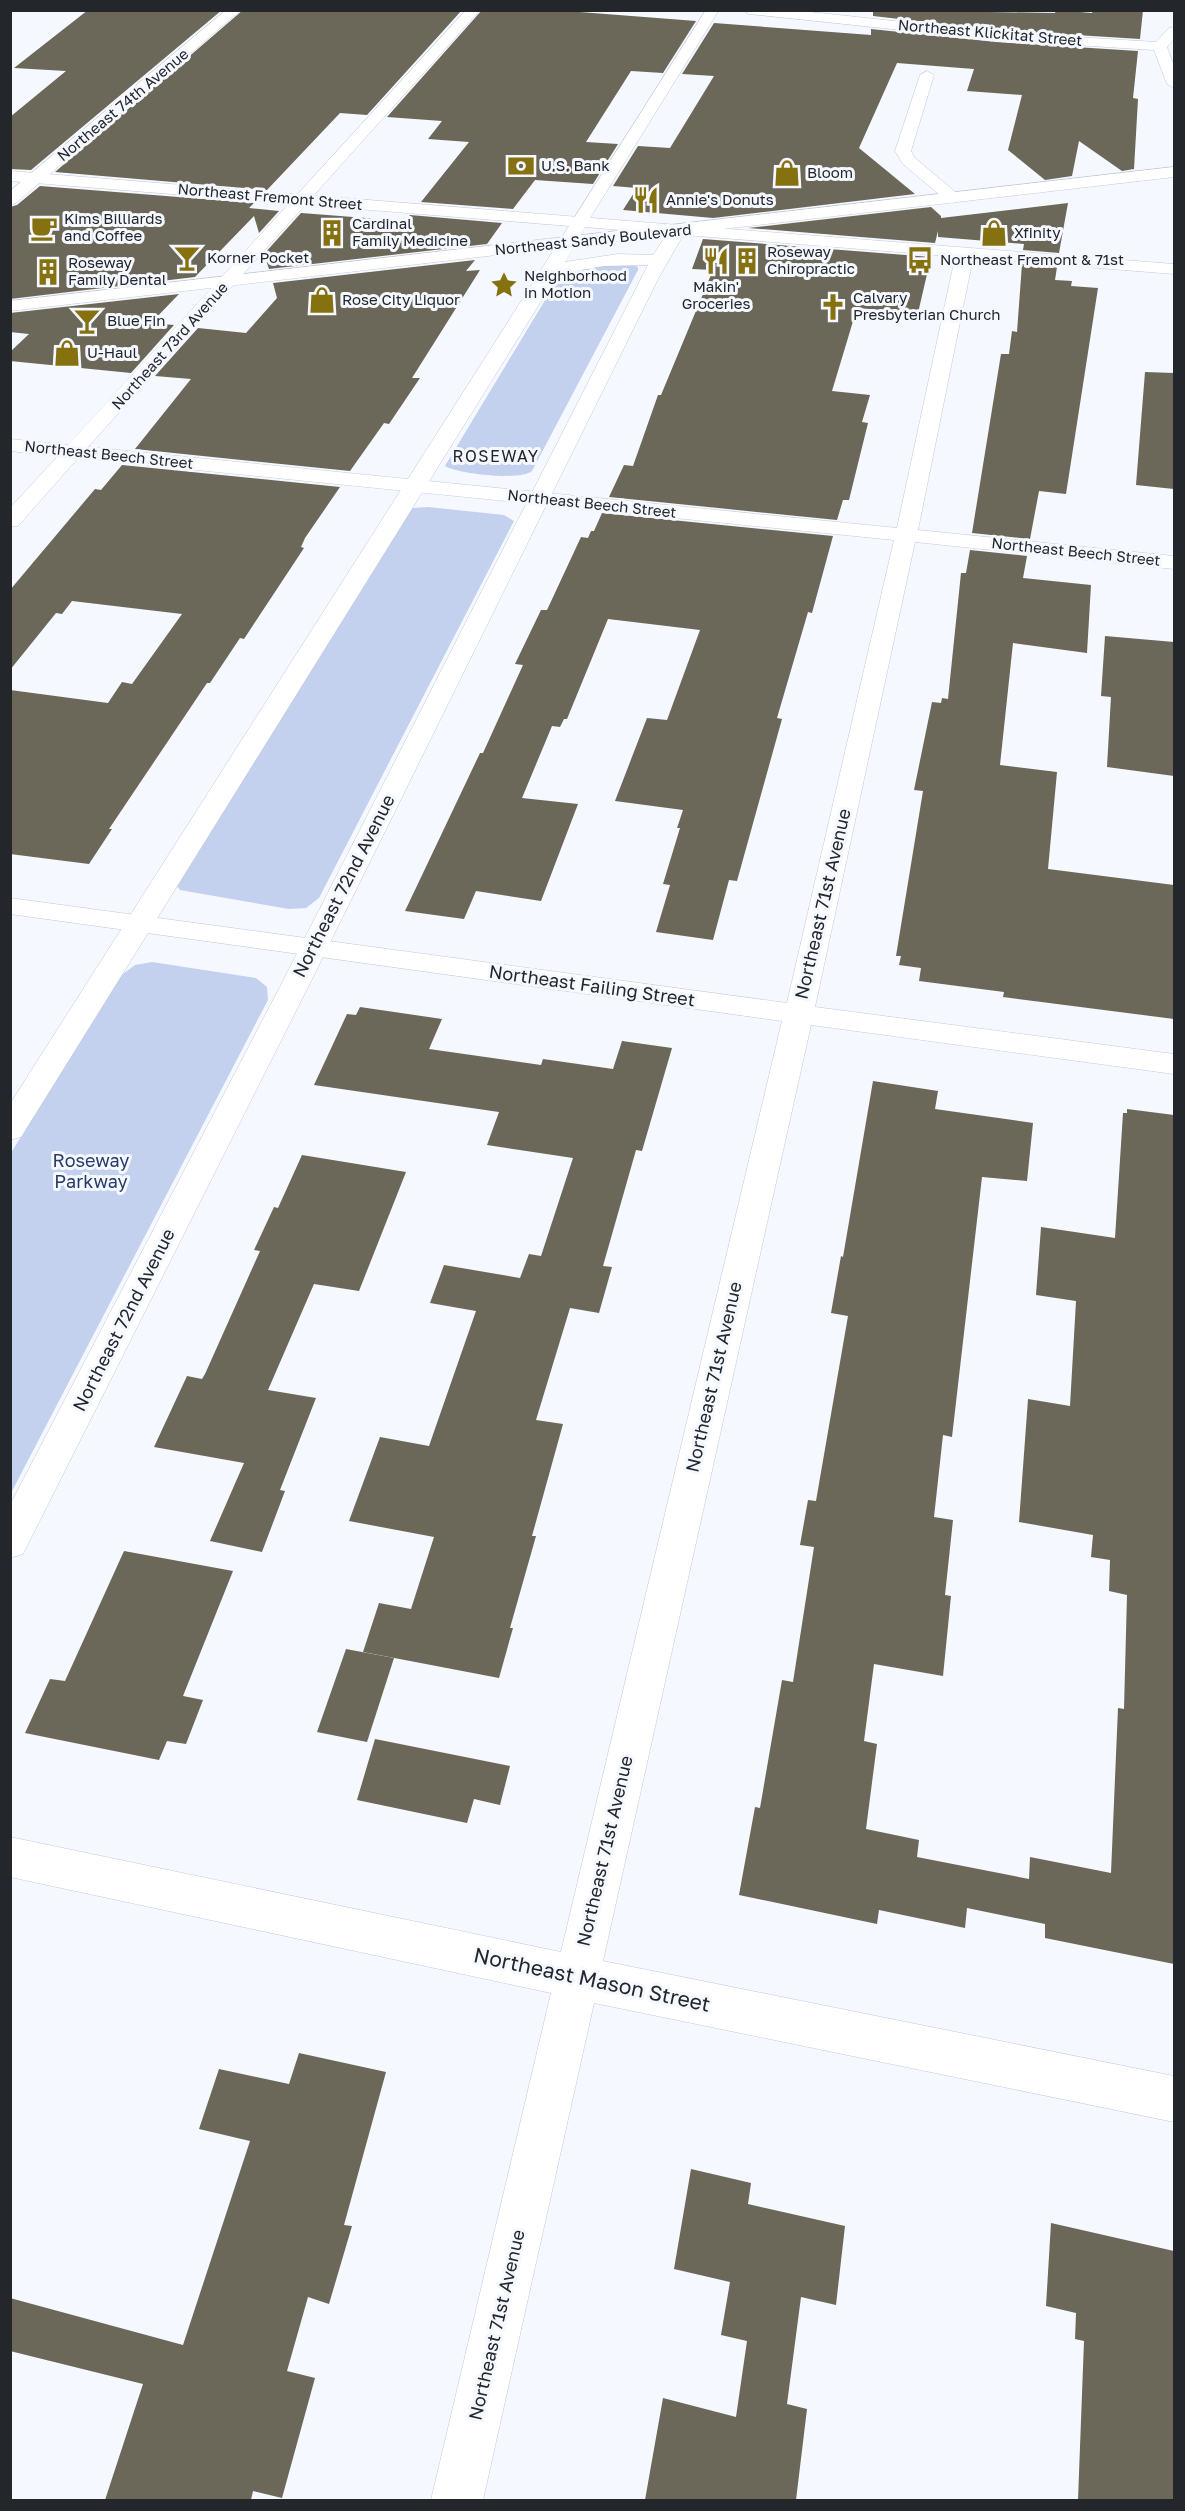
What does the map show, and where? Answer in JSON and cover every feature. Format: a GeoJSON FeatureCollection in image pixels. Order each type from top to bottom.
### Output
{"type":"FeatureCollection","features":[{"type":"Feature","properties":{"kind":"street","name":"Northeast 74th Avenue"},"geometry":{"type":"LineString","coordinates":[[10,200],[235,10]]}},
{"type":"Feature","properties":{"kind":"street","name":"Northeast 73rd Avenue"},"geometry":{"type":"LineString","coordinates":[[10,521],[474,10]]}},
{"type":"Feature","properties":{"kind":"street"},"geometry":{"type":"LineString","coordinates":[[10,1129],[570,242],[579,223],[713,10]]}},
{"type":"Feature","properties":{"kind":"street","name":"Northeast Klickitat Street"},"geometry":{"type":"LineString","coordinates":[[749,10],[953,32],[1160,46]]}},
{"type":"Feature","properties":{"kind":"street"},"geometry":{"type":"LineString","coordinates":[[953,32],[957,18]]}},
{"type":"Feature","properties":{"kind":"street"},"geometry":{"type":"LineString","coordinates":[[1174,31],[1160,46],[1174,84]]}},
{"type":"Feature","properties":{"kind":"street"},"geometry":{"type":"LineString","coordinates":[[927,75],[903,151],[909,162],[954,198]]}},
{"type":"Feature","properties":{"kind":"street","name":"Northeast Sandy Boulevard"},"geometry":{"type":"LineString","coordinates":[[10,306],[1174,172]]}},
{"type":"Feature","properties":{"kind":"street","name":"Northeast Fremont Street"},"geometry":{"type":"LineString","coordinates":[[10,176],[1174,269]]}},
{"type":"Feature","properties":{"kind":"street","name":"Northeast 72nd Avenue"},"geometry":{"type":"LineString","coordinates":[[10,1543],[313,949],[658,261],[678,230]]}},
{"type":"Feature","properties":{"kind":"street","name":"Northeast 71st Avenue"},"geometry":{"type":"LineString","coordinates":[[457,2500],[799,1013],[906,535],[965,253]]}},
{"type":"Feature","properties":{"kind":"street"},"geometry":{"type":"LineString","coordinates":[[551,270],[566,266],[633,260],[658,261]]}},
{"type":"Feature","properties":{"kind":"street","name":"Northeast Beech Street"},"geometry":{"type":"LineString","coordinates":[[10,445],[1174,562]]}},
{"type":"Feature","properties":{"kind":"street","name":"Northeast Failing Street"},"geometry":{"type":"LineString","coordinates":[[10,906],[313,949],[1174,1064]]}},
{"type":"Feature","properties":{"kind":"street","name":"Northeast Mason Street"},"geometry":{"type":"LineString","coordinates":[[10,1857],[576,1977],[1174,2099]]}},
{"type":"Feature","properties":{"kind":"green space"},"geometry":{"type":"Polygon","coordinates":[[[615,264],[633,265],[638,267],[638,270],[532,471],[516,476],[503,476],[463,472],[445,466],[559,277],[574,270],[615,264]]]}},
{"type":"Feature","properties":{"kind":"green space"},"geometry":{"type":"Polygon","coordinates":[[[428,507],[504,515],[514,521],[319,898],[306,908],[289,909],[180,890],[177,886],[412,508],[428,507]]]}},
{"type":"Feature","properties":{"kind":"green space","name":"Roseway Parkway"},"geometry":{"type":"Polygon","coordinates":[[[152,962],[256,978],[267,987],[268,1000],[11,1493],[11,1153],[119,977],[135,965],[152,962]]]}},
{"type":"Feature","properties":{"kind":"building"},"geometry":{"type":"Polygon","coordinates":[[[88,10],[222,10],[31,170],[10,169],[10,117],[66,71],[14,68],[88,10]]]}},
{"type":"Feature","properties":{"kind":"building"},"geometry":{"type":"Polygon","coordinates":[[[243,10],[462,10],[367,115],[340,113],[267,190],[55,172],[243,10]]]}},
{"type":"Feature","properties":{"kind":"building"},"geometry":{"type":"Polygon","coordinates":[[[482,10],[554,10],[696,21],[663,73],[631,71],[586,142],[618,144],[593,184],[535,180],[513,209],[421,202],[469,142],[428,139],[442,121],[387,117],[482,10]]]}},
{"type":"Feature","properties":{"kind":"building"},"geometry":{"type":"Polygon","coordinates":[[[873,10],[1055,13],[1056,10],[1092,13],[1093,10],[1143,10],[1140,39],[996,30],[873,16],[873,10]]]}},
{"type":"Feature","properties":{"kind":"building"},"geometry":{"type":"Polygon","coordinates":[[[714,23],[871,35],[871,29],[996,42],[1138,51],[1133,98],[1138,99],[1134,169],[1122,171],[1079,141],[1072,176],[1045,180],[1008,150],[1022,95],[967,91],[974,69],[897,63],[859,148],[915,194],[713,218],[623,210],[637,188],[613,186],[638,146],[670,148],[714,76],[682,74],[714,23]]]}},
{"type":"Feature","properties":{"kind":"building"},"geometry":{"type":"Polygon","coordinates":[[[40,186],[254,203],[249,208],[279,211],[259,233],[254,216],[195,277],[10,299],[10,207],[17,205],[40,186]]]}},
{"type":"Feature","properties":{"kind":"building"},"geometry":{"type":"Polygon","coordinates":[[[1068,203],[1059,253],[1023,250],[1024,244],[938,237],[938,231],[935,243],[748,228],[931,207],[941,218],[1068,203]]]}},
{"type":"Feature","properties":{"kind":"building"},"geometry":{"type":"Polygon","coordinates":[[[301,213],[405,221],[410,215],[502,223],[487,244],[269,269],[264,254],[301,213]]]}},
{"type":"Feature","properties":{"kind":"building"},"geometry":{"type":"Polygon","coordinates":[[[703,239],[931,257],[918,313],[857,308],[832,391],[870,395],[862,422],[868,423],[849,500],[843,500],[837,520],[609,497],[624,465],[633,466],[658,395],[661,395],[713,270],[692,269],[703,239]]]}},
{"type":"Feature","properties":{"kind":"building"},"geometry":{"type":"Polygon","coordinates":[[[475,260],[466,271],[480,270],[412,378],[420,378],[389,424],[384,423],[350,471],[135,449],[191,379],[155,376],[198,328],[246,333],[277,298],[273,283],[475,260]]]}},
{"type":"Feature","properties":{"kind":"building"},"geometry":{"type":"Polygon","coordinates":[[[1022,264],[1057,267],[1055,280],[1072,281],[1071,286],[1098,288],[1066,494],[1039,491],[1030,539],[972,533],[1001,354],[1009,354],[1012,331],[1017,332],[1022,264]]]}},
{"type":"Feature","properties":{"kind":"building"},"geometry":{"type":"Polygon","coordinates":[[[179,294],[151,323],[174,325],[131,373],[10,361],[10,352],[29,334],[10,332],[10,313],[179,294]]]}},
{"type":"Feature","properties":{"kind":"building"},"geometry":{"type":"Polygon","coordinates":[[[1145,372],[1174,373],[1174,489],[1136,485],[1145,372]]]}},
{"type":"Feature","properties":{"kind":"building"},"geometry":{"type":"Polygon","coordinates":[[[122,465],[340,487],[305,538],[301,547],[304,548],[244,639],[240,638],[210,683],[207,683],[109,829],[112,829],[89,864],[10,854],[10,690],[108,703],[122,682],[132,684],[182,614],[72,601],[62,614],[56,613],[10,670],[10,590],[95,489],[101,490],[122,465]]]}},
{"type":"Feature","properties":{"kind":"building"},"geometry":{"type":"Polygon","coordinates":[[[602,513],[833,536],[812,613],[808,612],[777,718],[782,719],[737,881],[729,880],[713,940],[656,932],[670,885],[663,884],[680,828],[677,828],[683,810],[615,801],[647,718],[667,720],[700,630],[608,619],[567,719],[564,719],[560,727],[552,726],[522,798],[578,804],[541,901],[476,891],[464,919],[405,911],[480,753],[483,753],[523,665],[515,664],[541,610],[547,610],[581,537],[588,538],[591,531],[594,531],[602,513]]]}},
{"type":"Feature","properties":{"kind":"building"},"geometry":{"type":"Polygon","coordinates":[[[970,550],[1027,556],[1023,578],[1091,585],[1087,653],[1013,643],[1000,765],[1057,772],[1048,869],[1174,885],[1174,1019],[1003,997],[1004,992],[919,981],[921,968],[899,965],[901,956],[896,956],[923,791],[914,790],[932,702],[941,703],[942,698],[948,699],[961,573],[966,573],[970,550]]]}},
{"type":"Feature","properties":{"kind":"building"},"geometry":{"type":"Polygon","coordinates":[[[1105,636],[1174,642],[1174,776],[1107,767],[1111,697],[1101,696],[1105,636]]]}},
{"type":"Feature","properties":{"kind":"building"},"geometry":{"type":"Polygon","coordinates":[[[360,1007],[442,1019],[429,1049],[541,1065],[543,1059],[613,1069],[622,1041],[672,1048],[642,1151],[636,1150],[603,1266],[612,1267],[599,1313],[570,1308],[536,1420],[563,1424],[532,1536],[536,1536],[510,1628],[513,1628],[499,1678],[363,1652],[379,1603],[411,1609],[434,1537],[349,1521],[380,1437],[429,1446],[476,1311],[430,1303],[444,1265],[520,1278],[529,1254],[541,1256],[573,1158],[487,1145],[499,1112],[314,1085],[347,1014],[356,1015],[360,1007]]]}},
{"type":"Feature","properties":{"kind":"building"},"geometry":{"type":"Polygon","coordinates":[[[873,1081],[938,1091],[935,1109],[1033,1123],[1027,1181],[982,1177],[952,1437],[943,1435],[934,1517],[953,1520],[945,1595],[951,1596],[943,1676],[874,1664],[864,1741],[877,1744],[866,1829],[919,1840],[917,1857],[1029,1879],[1030,1857],[1111,1873],[1118,1708],[1124,1709],[1127,1595],[1109,1591],[1110,1560],[1091,1557],[1093,1535],[1019,1522],[1028,1399],[1070,1406],[1076,1301],[1036,1295],[1041,1227],[1115,1238],[1123,1113],[1127,1113],[1127,1109],[1174,1115],[1174,1964],[1045,1938],[1045,1924],[967,1908],[965,1928],[879,1910],[877,1924],[739,1895],[755,1807],[760,1808],[782,1680],[793,1682],[814,1547],[800,1545],[808,1500],[816,1501],[848,1316],[831,1313],[841,1256],[843,1257],[873,1081]]]}},
{"type":"Feature","properties":{"kind":"building"},"geometry":{"type":"Polygon","coordinates":[[[302,1155],[406,1172],[359,1291],[314,1284],[268,1390],[316,1398],[280,1490],[285,1491],[262,1552],[210,1541],[244,1463],[154,1447],[187,1376],[202,1379],[205,1374],[260,1251],[254,1250],[274,1207],[278,1208],[302,1155]]]}},
{"type":"Feature","properties":{"kind":"building"},"geometry":{"type":"Polygon","coordinates":[[[124,1551],[233,1571],[183,1696],[203,1700],[186,1744],[167,1741],[159,1760],[25,1733],[50,1679],[65,1681],[124,1551]]]}},
{"type":"Feature","properties":{"kind":"building"},"geometry":{"type":"Polygon","coordinates":[[[346,1649],[394,1658],[367,1742],[317,1732],[346,1649]]]}},
{"type":"Feature","properties":{"kind":"building"},"geometry":{"type":"Polygon","coordinates":[[[375,1739],[510,1766],[500,1805],[474,1799],[467,1823],[357,1800],[375,1739]]]}},
{"type":"Feature","properties":{"kind":"building"},"geometry":{"type":"Polygon","coordinates":[[[299,2053],[386,2072],[344,2225],[352,2226],[329,2304],[308,2297],[287,2371],[315,2378],[282,2498],[253,2491],[251,2500],[105,2500],[143,2384],[10,2351],[10,2298],[183,2345],[250,2141],[199,2129],[219,2069],[289,2084],[299,2053]]]}},
{"type":"Feature","properties":{"kind":"building"},"geometry":{"type":"Polygon","coordinates":[[[691,2169],[751,2183],[748,2204],[845,2226],[836,2305],[801,2297],[787,2404],[807,2409],[796,2500],[645,2500],[663,2398],[736,2417],[747,2341],[721,2335],[730,2282],[674,2269],[691,2169]]]}},
{"type":"Feature","properties":{"kind":"building"},"geometry":{"type":"Polygon","coordinates":[[[1051,2223],[1174,2251],[1174,2500],[1078,2500],[1084,2341],[1075,2339],[1076,2313],[1046,2306],[1051,2223]]]}},
{"type":"Feature","properties":{"kind":"place","name":"U.S. Bank"},"geometry":{"type":"Point","coordinates":[521,166]}},
{"type":"Feature","properties":{"kind":"place","name":"Bloom"},"geometry":{"type":"Point","coordinates":[787,173]}},
{"type":"Feature","properties":{"kind":"place","name":"Annie's Donuts"},"geometry":{"type":"Point","coordinates":[646,200]}},
{"type":"Feature","properties":{"kind":"place","name":"Kims Billiards and Coffee"},"geometry":{"type":"Point","coordinates":[44,228]}},
{"type":"Feature","properties":{"kind":"place","name":"Cardinal Family Medicine"},"geometry":{"type":"Point","coordinates":[332,233]}},
{"type":"Feature","properties":{"kind":"place","name":"Xfinity"},"geometry":{"type":"Point","coordinates":[994,233]}},
{"type":"Feature","properties":{"kind":"place","name":"Korner Pocket"},"geometry":{"type":"Point","coordinates":[187,258]}},
{"type":"Feature","properties":{"kind":"place","name":"Northeast Fremont & 71st"},"geometry":{"type":"Point","coordinates":[920,260]}},
{"type":"Feature","properties":{"kind":"place","name":"Makin' Groceries"},"geometry":{"type":"Point","coordinates":[716,261]}},
{"type":"Feature","properties":{"kind":"place","name":"Roseway Chiropractic"},"geometry":{"type":"Point","coordinates":[747,261]}},
{"type":"Feature","properties":{"kind":"place","name":"Roseway Family Dental"},"geometry":{"type":"Point","coordinates":[48,272]}},
{"type":"Feature","properties":{"kind":"place","name":"Neighborhood in Motion"},"geometry":{"type":"Point","coordinates":[504,285]}},
{"type":"Feature","properties":{"kind":"place","name":"Rose City Liquor"},"geometry":{"type":"Point","coordinates":[322,300]}},
{"type":"Feature","properties":{"kind":"place","name":"Calvary Presbyterian Church"},"geometry":{"type":"Point","coordinates":[833,307]}},
{"type":"Feature","properties":{"kind":"place","name":"Blue Fin"},"geometry":{"type":"Point","coordinates":[87,321]}},
{"type":"Feature","properties":{"kind":"place","name":"U-Haul"},"geometry":{"type":"Point","coordinates":[67,353]}},
{"type":"Feature","properties":{"kind":"district","name":"ROSEWAY"},"geometry":{"type":"Point","coordinates":[496,456]}}]}
